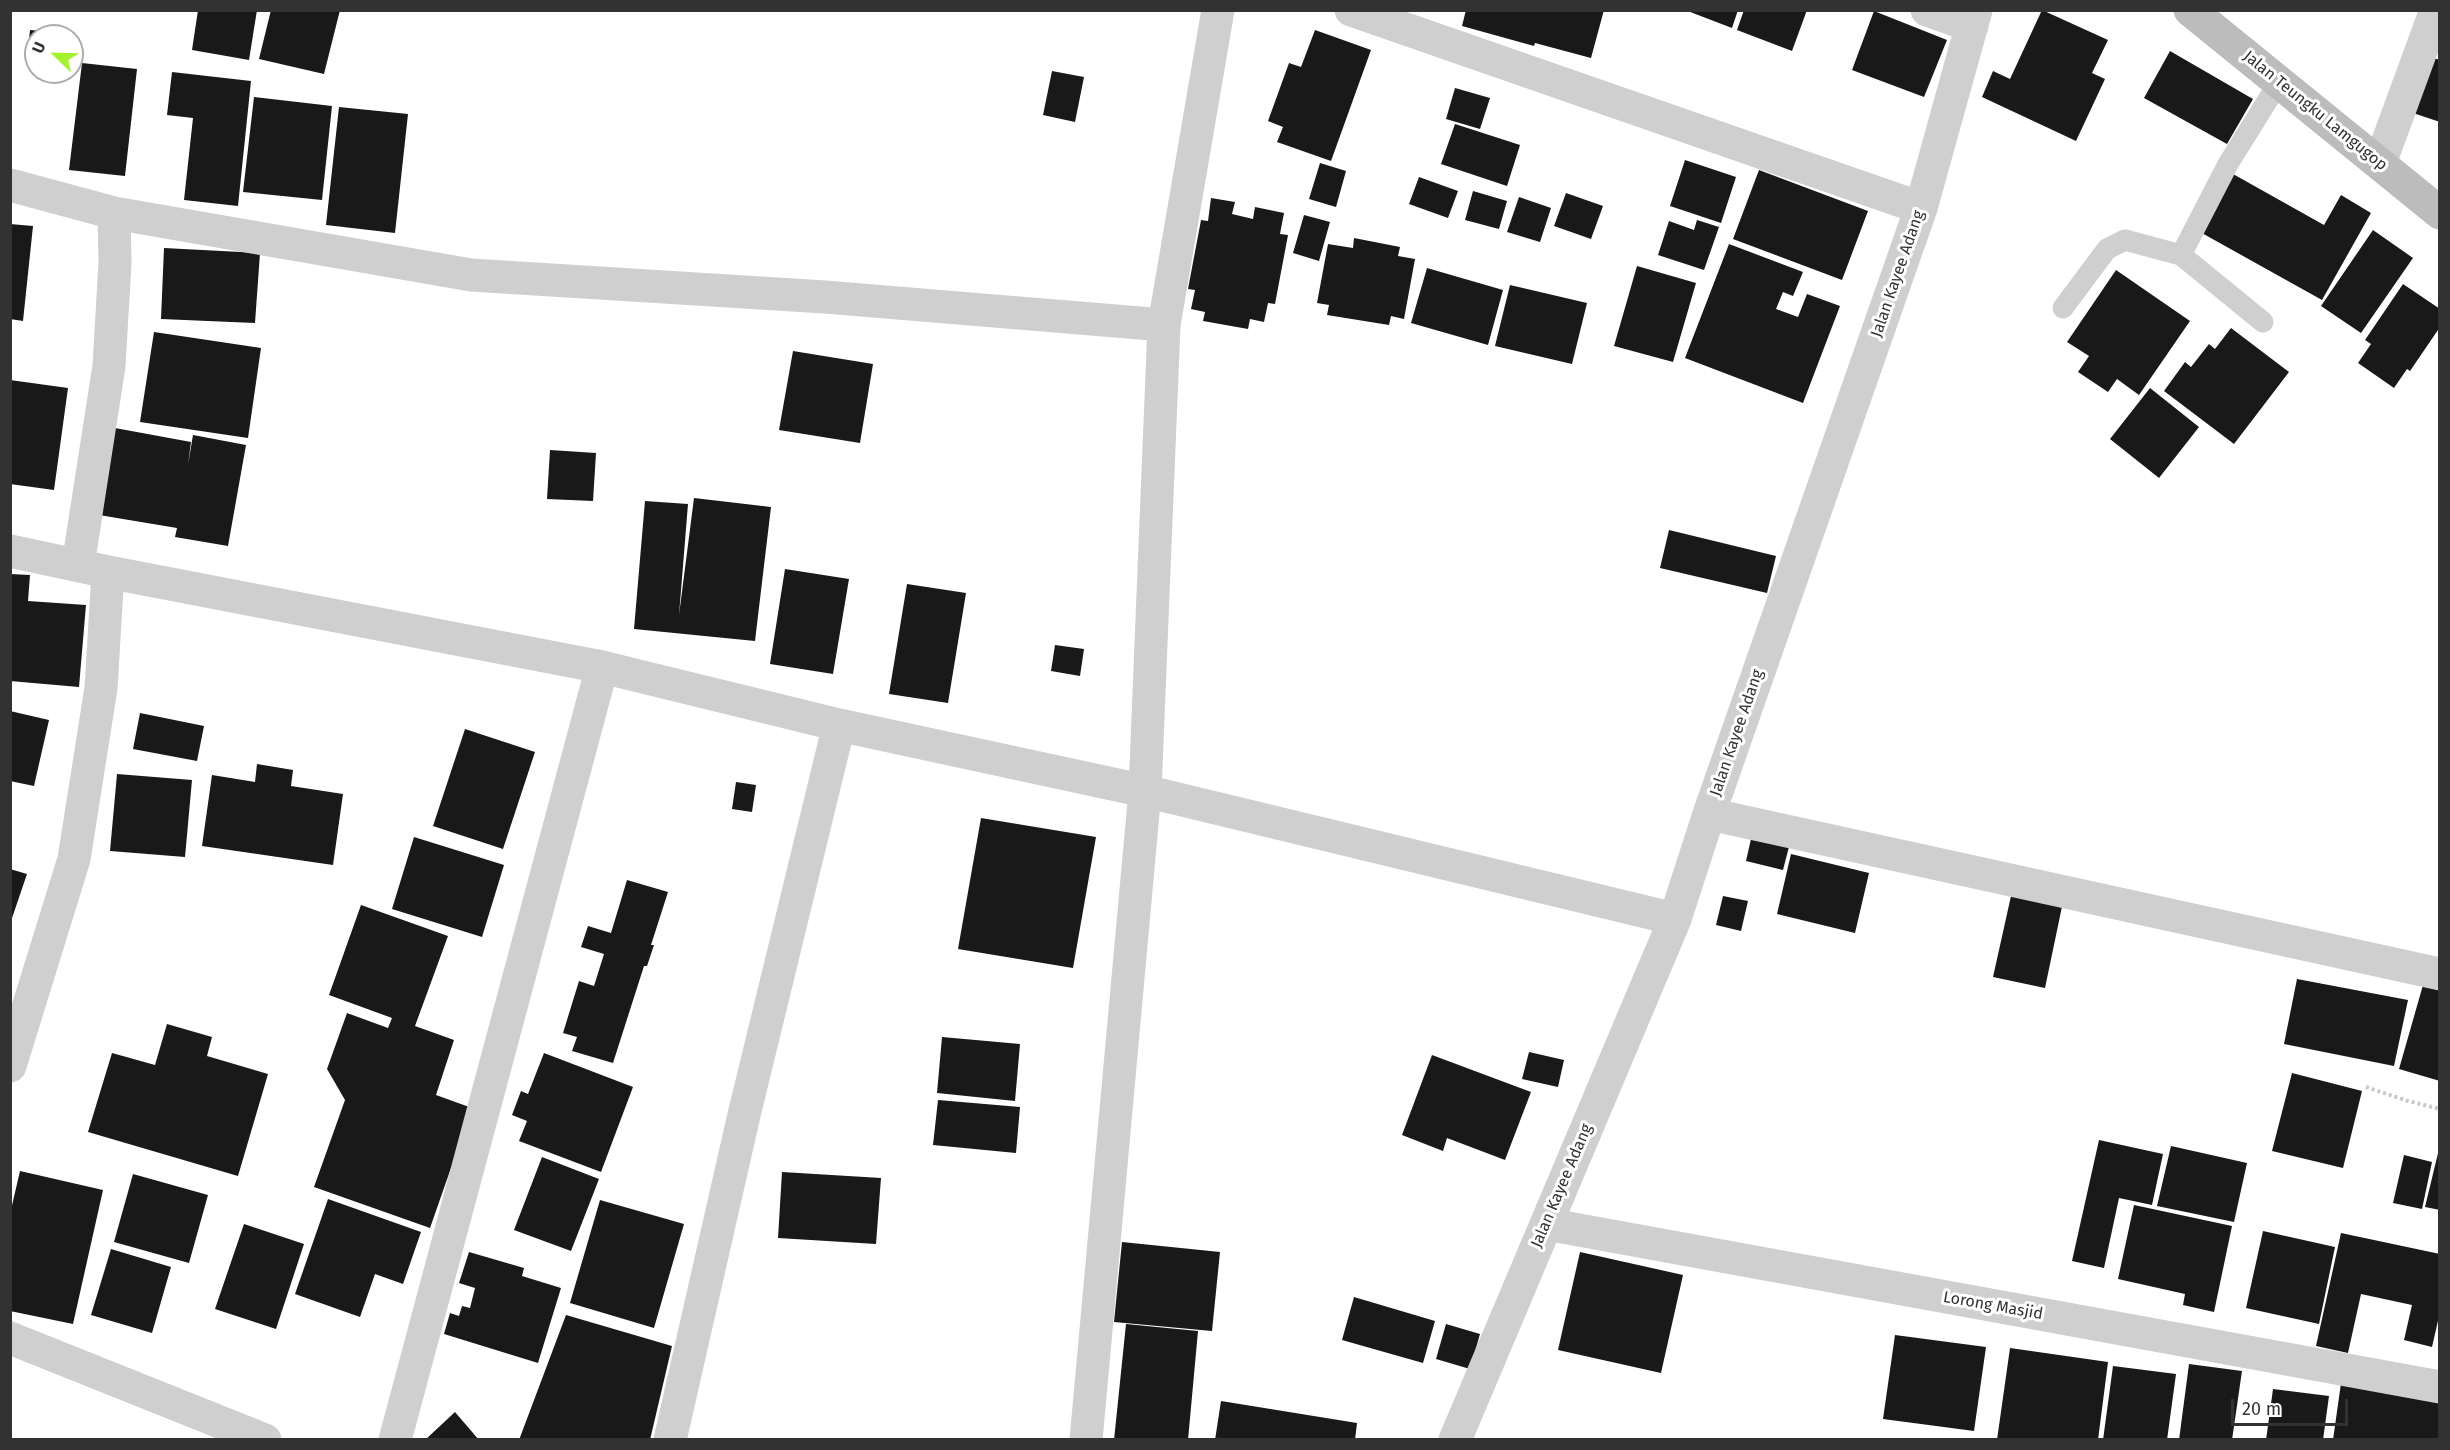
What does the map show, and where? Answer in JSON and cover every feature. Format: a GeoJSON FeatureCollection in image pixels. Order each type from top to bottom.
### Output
{"type":"FeatureCollection","features":[{"type":"Feature","properties":{"kind":"street"},"geometry":{"type":"LineString","coordinates":[[1086,1440],[1145,791],[1164,325],[1218,10]]}},
{"type":"Feature","properties":{"kind":"street"},"geometry":{"type":"LineString","coordinates":[[1350,10],[1921,208]]}},
{"type":"Feature","properties":{"kind":"street"},"geometry":{"type":"LineString","coordinates":[[1927,10],[1974,18]]}},
{"type":"Feature","properties":{"kind":"street","name":"Jalan Teungku Lamgugop"},"geometry":{"type":"LineString","coordinates":[[2190,10],[2439,213]]}},
{"type":"Feature","properties":{"kind":"street"},"geometry":{"type":"LineString","coordinates":[[2380,163],[2436,10]]}},
{"type":"Feature","properties":{"kind":"street","name":"Jalan Kayee Adang"},"geometry":{"type":"LineString","coordinates":[[1455,1440],[1675,919],[1709,814],[1921,208],[1974,18]]}},
{"type":"Feature","properties":{"kind":"street"},"geometry":{"type":"LineString","coordinates":[[10,185],[114,213],[471,274],[825,297],[1164,325]]}},
{"type":"Feature","properties":{"kind":"street"},"geometry":{"type":"LineString","coordinates":[[10,1066],[16,1021],[74,859],[101,688],[93,569],[115,263],[114,213]]}},
{"type":"Feature","properties":{"kind":"street"},"geometry":{"type":"LineString","coordinates":[[10,551],[602,667],[839,725],[1145,791],[1675,919]]}},
{"type":"Feature","properties":{"kind":"street"},"geometry":{"type":"LineString","coordinates":[[395,1440],[602,667]]}},
{"type":"Feature","properties":{"kind":"street"},"geometry":{"type":"LineString","coordinates":[[670,1440],[744,1115],[839,725]]}},
{"type":"Feature","properties":{"kind":"street"},"geometry":{"type":"LineString","coordinates":[[1709,814],[2439,974]]}},
{"type":"Feature","properties":{"kind":"street","name":"Lorong Masjid"},"geometry":{"type":"LineString","coordinates":[[1546,1224],[2439,1387]]}},
{"type":"Feature","properties":{"kind":"street"},"geometry":{"type":"LineString","coordinates":[[10,1338],[265,1440]]}},
{"type":"Feature","properties":{"kind":"lane"},"geometry":{"type":"LineString","coordinates":[[2181,255],[2228,164],[2279,82]]}},
{"type":"Feature","properties":{"kind":"lane"},"geometry":{"type":"LineString","coordinates":[[2063,308],[2107,249],[2125,240],[2181,255],[2263,322]]}},
{"type":"Feature","properties":{"kind":"path"},"geometry":{"type":"LineString","coordinates":[[2366,1087],[2439,1109]]}},
{"type":"Feature","properties":{"kind":"building"},"geometry":{"type":"Polygon","coordinates":[[[198,10],[257,10],[249,60],[192,50],[198,10]]]}},
{"type":"Feature","properties":{"kind":"building"},"geometry":{"type":"Polygon","coordinates":[[[271,10],[340,10],[324,74],[259,59],[271,10]]]}},
{"type":"Feature","properties":{"kind":"building"},"geometry":{"type":"Polygon","coordinates":[[[1466,10],[1604,10],[1591,58],[1535,43],[1534,46],[1462,26],[1466,10]]]}},
{"type":"Feature","properties":{"kind":"building"},"geometry":{"type":"Polygon","coordinates":[[[1685,10],[1738,10],[1732,28],[1685,10]]]}},
{"type":"Feature","properties":{"kind":"building"},"geometry":{"type":"Polygon","coordinates":[[[1744,10],[1807,10],[1792,51],[1737,30],[1744,10]]]}},
{"type":"Feature","properties":{"kind":"building"},"geometry":{"type":"Polygon","coordinates":[[[2042,10],[2108,40],[2092,73],[2105,79],[2076,141],[1982,97],[1993,71],[2010,79],[2042,10]]]}},
{"type":"Feature","properties":{"kind":"building"},"geometry":{"type":"Polygon","coordinates":[[[1874,11],[1947,40],[1924,97],[1852,70],[1874,11]]]}},
{"type":"Feature","properties":{"kind":"building"},"geometry":{"type":"Polygon","coordinates":[[[1315,30],[1371,50],[1331,161],[1277,142],[1283,127],[1268,121],[1289,63],[1301,67],[1315,30]]]}},
{"type":"Feature","properties":{"kind":"building"},"geometry":{"type":"Polygon","coordinates":[[[2170,51],[2253,99],[2227,144],[2144,98],[2170,51]]]}},
{"type":"Feature","properties":{"kind":"building"},"geometry":{"type":"Polygon","coordinates":[[[2434,58],[2440,60],[2440,122],[2413,113],[2434,58]]]}},
{"type":"Feature","properties":{"kind":"building"},"geometry":{"type":"Polygon","coordinates":[[[84,63],[137,69],[125,176],[69,170],[79,84],[84,84],[84,63]]]}},
{"type":"Feature","properties":{"kind":"building"},"geometry":{"type":"Polygon","coordinates":[[[1052,71],[1084,77],[1075,122],[1043,115],[1052,71]]]}},
{"type":"Feature","properties":{"kind":"building"},"geometry":{"type":"Polygon","coordinates":[[[172,72],[251,81],[238,206],[184,200],[193,118],[167,115],[172,72]]]}},
{"type":"Feature","properties":{"kind":"building"},"geometry":{"type":"Polygon","coordinates":[[[1455,88],[1490,98],[1480,129],[1446,119],[1455,88]]]}},
{"type":"Feature","properties":{"kind":"building"},"geometry":{"type":"Polygon","coordinates":[[[254,97],[332,106],[322,200],[243,192],[254,97]]]}},
{"type":"Feature","properties":{"kind":"building"},"geometry":{"type":"Polygon","coordinates":[[[339,107],[408,114],[395,233],[326,225],[339,107]]]}},
{"type":"Feature","properties":{"kind":"building"},"geometry":{"type":"Polygon","coordinates":[[[1455,124],[1520,145],[1507,186],[1441,164],[1455,124]]]}},
{"type":"Feature","properties":{"kind":"building"},"geometry":{"type":"Polygon","coordinates":[[[1685,160],[1736,177],[1721,223],[1670,206],[1685,160]]]}},
{"type":"Feature","properties":{"kind":"building"},"geometry":{"type":"Polygon","coordinates":[[[1320,163],[1346,171],[1336,207],[1309,199],[1320,163]]]}},
{"type":"Feature","properties":{"kind":"building"},"geometry":{"type":"Polygon","coordinates":[[[1759,170],[1868,211],[1842,280],[1733,239],[1759,170]]]}},
{"type":"Feature","properties":{"kind":"building"},"geometry":{"type":"Polygon","coordinates":[[[2233,174],[2324,225],[2341,195],[2371,213],[2322,300],[2200,232],[2233,174]]]}},
{"type":"Feature","properties":{"kind":"building"},"geometry":{"type":"Polygon","coordinates":[[[1419,177],[1458,191],[1448,218],[1409,204],[1419,177]]]}},
{"type":"Feature","properties":{"kind":"building"},"geometry":{"type":"Polygon","coordinates":[[[1473,191],[1507,201],[1499,229],[1465,220],[1473,191]]]}},
{"type":"Feature","properties":{"kind":"building"},"geometry":{"type":"Polygon","coordinates":[[[1566,193],[1603,206],[1591,239],[1554,226],[1566,193]]]}},
{"type":"Feature","properties":{"kind":"building"},"geometry":{"type":"Polygon","coordinates":[[[1519,197],[1551,208],[1540,242],[1507,232],[1519,197]]]}},
{"type":"Feature","properties":{"kind":"building"},"geometry":{"type":"Polygon","coordinates":[[[1211,198],[1235,202],[1232,214],[1253,219],[1255,207],[1284,213],[1280,234],[1288,235],[1275,304],[1268,303],[1264,322],[1250,319],[1248,329],[1203,321],[1205,312],[1191,309],[1195,290],[1188,289],[1201,220],[1208,221],[1211,198]]]}},
{"type":"Feature","properties":{"kind":"building"},"geometry":{"type":"Polygon","coordinates":[[[1304,215],[1330,222],[1319,261],[1293,253],[1304,215]]]}},
{"type":"Feature","properties":{"kind":"building"},"geometry":{"type":"Polygon","coordinates":[[[1697,220],[1719,227],[1704,270],[1658,255],[1669,221],[1694,230],[1697,220]]]}},
{"type":"Feature","properties":{"kind":"building"},"geometry":{"type":"Polygon","coordinates":[[[10,224],[33,226],[23,321],[10,319],[10,224]]]}},
{"type":"Feature","properties":{"kind":"building"},"geometry":{"type":"Polygon","coordinates":[[[2373,230],[2413,258],[2361,333],[2321,306],[2373,230]]]}},
{"type":"Feature","properties":{"kind":"building"},"geometry":{"type":"Polygon","coordinates":[[[1354,238],[1400,247],[1398,256],[1415,259],[1404,319],[1391,316],[1389,325],[1327,315],[1329,305],[1317,303],[1328,244],[1353,248],[1354,238]]]}},
{"type":"Feature","properties":{"kind":"building"},"geometry":{"type":"Polygon","coordinates":[[[1729,244],[1803,272],[1793,296],[1783,292],[1776,309],[1798,317],[1807,294],[1840,306],[1803,403],[1685,358],[1729,244]]]}},
{"type":"Feature","properties":{"kind":"building"},"geometry":{"type":"Polygon","coordinates":[[[164,248],[260,253],[255,323],[161,319],[164,248]]]}},
{"type":"Feature","properties":{"kind":"building"},"geometry":{"type":"Polygon","coordinates":[[[1637,266],[1696,283],[1673,362],[1614,346],[1637,266]]]}},
{"type":"Feature","properties":{"kind":"building"},"geometry":{"type":"Polygon","coordinates":[[[1427,268],[1503,290],[1488,345],[1411,323],[1427,268]]]}},
{"type":"Feature","properties":{"kind":"building"},"geometry":{"type":"Polygon","coordinates":[[[2116,270],[2190,321],[2139,395],[2117,379],[2108,392],[2078,372],[2089,356],[2067,342],[2116,270]]]}},
{"type":"Feature","properties":{"kind":"building"},"geometry":{"type":"Polygon","coordinates":[[[2403,284],[2440,309],[2440,327],[2410,371],[2407,369],[2394,388],[2358,363],[2371,344],[2365,340],[2403,284]]]}},
{"type":"Feature","properties":{"kind":"building"},"geometry":{"type":"Polygon","coordinates":[[[1510,285],[1587,303],[1572,364],[1495,346],[1510,285]]]}},
{"type":"Feature","properties":{"kind":"building"},"geometry":{"type":"Polygon","coordinates":[[[2231,328],[2289,372],[2234,444],[2164,391],[2185,362],[2191,367],[2209,344],[2215,349],[2231,328]]]}},
{"type":"Feature","properties":{"kind":"building"},"geometry":{"type":"Polygon","coordinates":[[[154,332],[261,348],[248,438],[140,422],[154,332]]]}},
{"type":"Feature","properties":{"kind":"building"},"geometry":{"type":"Polygon","coordinates":[[[793,351],[873,364],[860,443],[779,430],[793,351]]]}},
{"type":"Feature","properties":{"kind":"building"},"geometry":{"type":"Polygon","coordinates":[[[10,380],[68,388],[54,490],[10,484],[10,380]]]}},
{"type":"Feature","properties":{"kind":"building"},"geometry":{"type":"Polygon","coordinates":[[[2150,388],[2199,427],[2159,478],[2110,439],[2150,388]]]}},
{"type":"Feature","properties":{"kind":"building"},"geometry":{"type":"Polygon","coordinates":[[[115,428],[191,442],[188,465],[193,435],[246,445],[228,546],[175,537],[177,528],[99,515],[115,428]]]}},
{"type":"Feature","properties":{"kind":"building"},"geometry":{"type":"Polygon","coordinates":[[[550,450],[596,453],[593,501],[547,499],[550,450]]]}},
{"type":"Feature","properties":{"kind":"building"},"geometry":{"type":"Polygon","coordinates":[[[694,498],[771,507],[755,641],[634,629],[645,501],[688,504],[679,615],[694,498]]]}},
{"type":"Feature","properties":{"kind":"building"},"geometry":{"type":"Polygon","coordinates":[[[1669,530],[1776,556],[1767,593],[1660,568],[1669,530]]]}},
{"type":"Feature","properties":{"kind":"building"},"geometry":{"type":"Polygon","coordinates":[[[785,569],[849,579],[833,674],[770,664],[785,569]]]}},
{"type":"Feature","properties":{"kind":"building"},"geometry":{"type":"Polygon","coordinates":[[[10,574],[30,575],[28,601],[86,605],[79,687],[10,681],[10,574]]]}},
{"type":"Feature","properties":{"kind":"building"},"geometry":{"type":"Polygon","coordinates":[[[907,584],[966,593],[948,703],[889,694],[907,584]]]}},
{"type":"Feature","properties":{"kind":"building"},"geometry":{"type":"Polygon","coordinates":[[[1055,645],[1084,649],[1080,676],[1051,671],[1055,645]]]}},
{"type":"Feature","properties":{"kind":"building"},"geometry":{"type":"Polygon","coordinates":[[[10,711],[49,720],[34,786],[10,781],[10,711]]]}},
{"type":"Feature","properties":{"kind":"building"},"geometry":{"type":"Polygon","coordinates":[[[140,713],[204,726],[197,761],[133,749],[140,713]]]}},
{"type":"Feature","properties":{"kind":"building"},"geometry":{"type":"Polygon","coordinates":[[[465,729],[535,752],[503,849],[433,826],[465,729]]]}},
{"type":"Feature","properties":{"kind":"building"},"geometry":{"type":"Polygon","coordinates":[[[257,764],[293,770],[291,786],[343,794],[333,865],[202,846],[212,775],[255,782],[257,764]]]}},
{"type":"Feature","properties":{"kind":"building"},"geometry":{"type":"Polygon","coordinates":[[[117,774],[192,780],[185,857],[110,851],[117,774]]]}},
{"type":"Feature","properties":{"kind":"building"},"geometry":{"type":"Polygon","coordinates":[[[736,782],[756,785],[752,812],[732,809],[736,782]]]}},
{"type":"Feature","properties":{"kind":"building"},"geometry":{"type":"Polygon","coordinates":[[[981,818],[1096,837],[1073,968],[958,949],[981,818]]]}},
{"type":"Feature","properties":{"kind":"building"},"geometry":{"type":"Polygon","coordinates":[[[1753,830],[1791,839],[1783,870],[1746,861],[1753,830]]]}},
{"type":"Feature","properties":{"kind":"building"},"geometry":{"type":"Polygon","coordinates":[[[414,837],[504,865],[482,937],[392,909],[414,837]]]}},
{"type":"Feature","properties":{"kind":"building"},"geometry":{"type":"Polygon","coordinates":[[[1791,854],[1869,873],[1855,933],[1777,914],[1791,854]]]}},
{"type":"Feature","properties":{"kind":"building"},"geometry":{"type":"Polygon","coordinates":[[[10,869],[27,874],[11,921],[10,921],[10,869]]]}},
{"type":"Feature","properties":{"kind":"building"},"geometry":{"type":"Polygon","coordinates":[[[627,880],[668,892],[651,945],[654,945],[647,966],[644,966],[613,1063],[572,1051],[577,1037],[563,1033],[579,981],[594,986],[604,954],[581,947],[588,926],[611,933],[627,880]]]}},
{"type":"Feature","properties":{"kind":"building"},"geometry":{"type":"Polygon","coordinates":[[[2013,887],[2064,897],[2045,988],[1993,977],[2013,887]]]}},
{"type":"Feature","properties":{"kind":"building"},"geometry":{"type":"Polygon","coordinates":[[[1723,896],[1748,901],[1741,931],[1716,925],[1723,896]]]}},
{"type":"Feature","properties":{"kind":"building"},"geometry":{"type":"Polygon","coordinates":[[[361,905],[448,936],[415,1026],[454,1040],[436,1095],[472,1108],[430,1228],[314,1187],[345,1100],[327,1069],[347,1013],[388,1028],[392,1018],[329,995],[361,905]]]}},
{"type":"Feature","properties":{"kind":"building"},"geometry":{"type":"Polygon","coordinates":[[[2425,978],[2440,982],[2440,1081],[2399,1069],[2425,978]]]}},
{"type":"Feature","properties":{"kind":"building"},"geometry":{"type":"Polygon","coordinates":[[[2297,979],[2408,1000],[2394,1066],[2284,1044],[2297,979]]]}},
{"type":"Feature","properties":{"kind":"building"},"geometry":{"type":"Polygon","coordinates":[[[167,1024],[212,1037],[207,1056],[268,1074],[238,1176],[88,1132],[112,1053],[155,1065],[167,1024]]]}},
{"type":"Feature","properties":{"kind":"building"},"geometry":{"type":"Polygon","coordinates":[[[942,1037],[1020,1044],[1015,1101],[937,1093],[942,1037]]]}},
{"type":"Feature","properties":{"kind":"building"},"geometry":{"type":"Polygon","coordinates":[[[1529,1052],[1564,1060],[1558,1087],[1522,1079],[1529,1052]]]}},
{"type":"Feature","properties":{"kind":"building"},"geometry":{"type":"Polygon","coordinates":[[[544,1053],[633,1087],[601,1172],[519,1141],[527,1121],[512,1115],[521,1091],[528,1094],[544,1053]]]}},
{"type":"Feature","properties":{"kind":"building"},"geometry":{"type":"Polygon","coordinates":[[[1432,1055],[1531,1092],[1505,1160],[1447,1138],[1443,1151],[1402,1135],[1432,1055]]]}},
{"type":"Feature","properties":{"kind":"building"},"geometry":{"type":"Polygon","coordinates":[[[2292,1073],[2362,1091],[2343,1168],[2272,1151],[2292,1073]]]}},
{"type":"Feature","properties":{"kind":"building"},"geometry":{"type":"Polygon","coordinates":[[[938,1100],[1020,1107],[1016,1153],[933,1145],[938,1100]]]}},
{"type":"Feature","properties":{"kind":"building"},"geometry":{"type":"Polygon","coordinates":[[[2099,1140],[2163,1154],[2152,1205],[2119,1198],[2104,1268],[2072,1261],[2099,1140]]]}},
{"type":"Feature","properties":{"kind":"building"},"geometry":{"type":"Polygon","coordinates":[[[2440,1145],[2440,1210],[2425,1207],[2440,1145]]]}},
{"type":"Feature","properties":{"kind":"building"},"geometry":{"type":"Polygon","coordinates":[[[2171,1146],[2247,1163],[2234,1222],[2157,1206],[2171,1146]]]}},
{"type":"Feature","properties":{"kind":"building"},"geometry":{"type":"Polygon","coordinates":[[[2404,1155],[2432,1162],[2422,1209],[2393,1203],[2404,1155]]]}},
{"type":"Feature","properties":{"kind":"building"},"geometry":{"type":"Polygon","coordinates":[[[542,1157],[599,1179],[571,1251],[514,1230],[542,1157]]]}},
{"type":"Feature","properties":{"kind":"building"},"geometry":{"type":"Polygon","coordinates":[[[20,1171],[103,1190],[73,1324],[10,1311],[10,1214],[20,1171]]]}},
{"type":"Feature","properties":{"kind":"building"},"geometry":{"type":"Polygon","coordinates":[[[782,1172],[881,1178],[876,1244],[778,1238],[782,1172]]]}},
{"type":"Feature","properties":{"kind":"building"},"geometry":{"type":"Polygon","coordinates":[[[133,1174],[208,1195],[189,1263],[114,1242],[133,1174]]]}},
{"type":"Feature","properties":{"kind":"building"},"geometry":{"type":"Polygon","coordinates":[[[328,1199],[421,1232],[403,1284],[375,1274],[360,1317],[295,1294],[328,1199]]]}},
{"type":"Feature","properties":{"kind":"building"},"geometry":{"type":"Polygon","coordinates":[[[600,1200],[684,1224],[654,1328],[570,1303],[600,1200]]]}},
{"type":"Feature","properties":{"kind":"building"},"geometry":{"type":"Polygon","coordinates":[[[2134,1205],[2232,1226],[2214,1312],[2183,1305],[2185,1294],[2118,1279],[2134,1205]]]}},
{"type":"Feature","properties":{"kind":"building"},"geometry":{"type":"Polygon","coordinates":[[[244,1224],[304,1244],[276,1329],[215,1309],[244,1224]]]}},
{"type":"Feature","properties":{"kind":"building"},"geometry":{"type":"Polygon","coordinates":[[[2263,1231],[2335,1247],[2319,1324],[2246,1308],[2263,1231]]]}},
{"type":"Feature","properties":{"kind":"building"},"geometry":{"type":"Polygon","coordinates":[[[2341,1233],[2440,1254],[2440,1312],[2432,1347],[2404,1340],[2412,1305],[2361,1294],[2348,1353],[2316,1346],[2341,1233]]]}},
{"type":"Feature","properties":{"kind":"building"},"geometry":{"type":"Polygon","coordinates":[[[1122,1242],[1220,1252],[1212,1331],[1114,1322],[1122,1242]]]}},
{"type":"Feature","properties":{"kind":"building"},"geometry":{"type":"Polygon","coordinates":[[[111,1249],[171,1267],[152,1333],[91,1315],[111,1249]]]}},
{"type":"Feature","properties":{"kind":"building"},"geometry":{"type":"Polygon","coordinates":[[[469,1252],[524,1268],[522,1276],[561,1288],[538,1363],[444,1334],[450,1313],[459,1316],[462,1306],[470,1308],[475,1288],[459,1283],[469,1252]]]}},
{"type":"Feature","properties":{"kind":"building"},"geometry":{"type":"Polygon","coordinates":[[[1580,1252],[1683,1275],[1661,1373],[1558,1350],[1580,1252]]]}},
{"type":"Feature","properties":{"kind":"building"},"geometry":{"type":"Polygon","coordinates":[[[1354,1297],[1435,1321],[1423,1363],[1342,1340],[1354,1297]]]}},
{"type":"Feature","properties":{"kind":"building"},"geometry":{"type":"Polygon","coordinates":[[[566,1315],[672,1346],[650,1440],[519,1440],[566,1315]]]}},
{"type":"Feature","properties":{"kind":"building"},"geometry":{"type":"Polygon","coordinates":[[[1126,1324],[1198,1331],[1188,1440],[1114,1440],[1126,1324]]]}},
{"type":"Feature","properties":{"kind":"building"},"geometry":{"type":"Polygon","coordinates":[[[1446,1324],[1480,1334],[1470,1369],[1436,1359],[1446,1324]]]}},
{"type":"Feature","properties":{"kind":"building"},"geometry":{"type":"Polygon","coordinates":[[[1895,1335],[1986,1347],[1974,1431],[1883,1419],[1895,1335]]]}},
{"type":"Feature","properties":{"kind":"building"},"geometry":{"type":"Polygon","coordinates":[[[2010,1348],[2108,1362],[2098,1440],[1997,1440],[2010,1348]]]}},
{"type":"Feature","properties":{"kind":"building"},"geometry":{"type":"Polygon","coordinates":[[[2189,1364],[2242,1371],[2232,1440],[2179,1440],[2189,1364]]]}},
{"type":"Feature","properties":{"kind":"building"},"geometry":{"type":"Polygon","coordinates":[[[2113,1366],[2176,1374],[2167,1440],[2103,1440],[2113,1366]]]}},
{"type":"Feature","properties":{"kind":"building"},"geometry":{"type":"Polygon","coordinates":[[[2341,1383],[2440,1395],[2440,1440],[2333,1440],[2341,1383]]]}},
{"type":"Feature","properties":{"kind":"building"},"geometry":{"type":"Polygon","coordinates":[[[2273,1389],[2329,1396],[2323,1440],[2266,1440],[2273,1389]]]}},
{"type":"Feature","properties":{"kind":"building"},"geometry":{"type":"Polygon","coordinates":[[[1221,1401],[1357,1423],[1355,1440],[1215,1440],[1221,1401]]]}},
{"type":"Feature","properties":{"kind":"building"},"geometry":{"type":"Polygon","coordinates":[[[455,1412],[479,1440],[425,1440],[455,1412]]]}}]}
